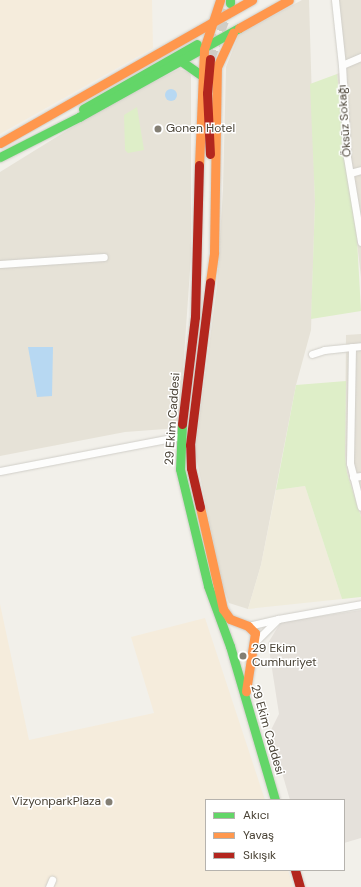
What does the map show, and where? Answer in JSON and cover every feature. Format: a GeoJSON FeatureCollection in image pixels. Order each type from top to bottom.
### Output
{"type":"FeatureCollection","features":[{"type":"Feature","properties":{"kind":"main road","name":"29 Ekim Caddesi"},"geometry":{"type":"LineString","coordinates":[[220,0],[201,46],[195,317],[181,436],[180,469],[188,508],[208,586],[246,700],[275,799]]}},
{"type":"Feature","properties":{"kind":"main road"},"geometry":{"type":"LineString","coordinates":[[0,143],[213,20],[252,0]]}},
{"type":"Feature","properties":{"kind":"main road"},"geometry":{"type":"LineString","coordinates":[[48,133],[99,98],[201,46],[233,33],[289,0]]}},
{"type":"Feature","properties":{"kind":"main road","name":"29 Ekim Caddesi"},"geometry":{"type":"LineString","coordinates":[[233,33],[217,67],[212,271],[190,445],[190,468],[223,609],[230,619],[246,625]]}},
{"type":"Feature","properties":{"kind":"main road"},"geometry":{"type":"LineString","coordinates":[[0,157],[48,133],[181,61],[201,46]]}},
{"type":"Feature","properties":{"kind":"main road"},"geometry":{"type":"LineString","coordinates":[[210,59],[208,109],[214,221]]}},
{"type":"Feature","properties":{"kind":"main road"},"geometry":{"type":"LineString","coordinates":[[181,61],[193,67],[201,75]]}},
{"type":"Feature","properties":{"kind":"main road"},"geometry":{"type":"LineString","coordinates":[[246,700],[246,676],[254,644],[255,633],[246,625],[231,629],[228,643],[241,652],[254,644]]}},
{"type":"Feature","properties":{"kind":"main road"},"geometry":{"type":"LineString","coordinates":[[295,871],[300,887]]}},
{"type":"Feature","properties":{"kind":"street","name":"Öksüz Sokağı"},"geometry":{"type":"LineString","coordinates":[[335,0],[342,65],[350,173],[361,242]]}},
{"type":"Feature","properties":{"kind":"street"},"geometry":{"type":"LineString","coordinates":[[342,65],[361,57]]}},
{"type":"Feature","properties":{"kind":"street"},"geometry":{"type":"LineString","coordinates":[[350,173],[361,170]]}},
{"type":"Feature","properties":{"kind":"street"},"geometry":{"type":"LineString","coordinates":[[0,264],[104,257]]}},
{"type":"Feature","properties":{"kind":"street"},"geometry":{"type":"LineString","coordinates":[[312,354],[361,346]]}},
{"type":"Feature","properties":{"kind":"street"},"geometry":{"type":"LineString","coordinates":[[352,347],[349,401],[350,463],[361,507]]}},
{"type":"Feature","properties":{"kind":"street"},"geometry":{"type":"LineString","coordinates":[[0,471],[181,436]]}},
{"type":"Feature","properties":{"kind":"street"},"geometry":{"type":"LineString","coordinates":[[353,477],[361,476]]}},
{"type":"Feature","properties":{"kind":"street"},"geometry":{"type":"LineString","coordinates":[[246,625],[361,604]]}},
{"type":"Feature","properties":{"kind":"street"},"geometry":{"type":"LineString","coordinates":[[254,644],[278,619]]}},
{"type":"Feature","properties":{"kind":"street"},"geometry":{"type":"LineString","coordinates":[[49,887],[52,880]]}},
{"type":"Feature","properties":{"kind":"shaded area"},"geometry":{"type":"Polygon","coordinates":[[[0,0],[152,0],[153,48],[0,134],[0,0]]]}},
{"type":"Feature","properties":{"kind":"shaded area"},"geometry":{"type":"Polygon","coordinates":[[[302,0],[309,0],[315,202],[311,330],[296,385],[261,565],[248,609],[229,603],[221,581],[195,451],[217,286],[223,189],[226,67],[239,34],[302,0]]]}},
{"type":"Feature","properties":{"kind":"shaded area"},"geometry":{"type":"Polygon","coordinates":[[[338,0],[361,0],[361,277],[337,74],[345,71],[338,0]]]}},
{"type":"Feature","properties":{"kind":"shaded area"},"geometry":{"type":"Polygon","coordinates":[[[179,69],[189,72],[191,76],[191,256],[179,428],[125,432],[0,456],[0,172],[113,102],[179,69]]]}},
{"type":"Feature","properties":{"kind":"shaded area"},"geometry":{"type":"Polygon","coordinates":[[[361,334],[361,517],[347,473],[345,456],[346,335],[361,334]]]}},
{"type":"Feature","properties":{"kind":"shaded area"},"geometry":{"type":"Polygon","coordinates":[[[305,486],[342,599],[248,609],[261,565],[276,490],[305,486]]]}},
{"type":"Feature","properties":{"kind":"shaded area"},"geometry":{"type":"Polygon","coordinates":[[[0,604],[29,740],[154,713],[131,637],[205,618],[265,799],[205,799],[205,871],[288,871],[293,887],[0,887],[0,604]]]}},
{"type":"Feature","properties":{"kind":"shaded area"},"geometry":{"type":"Polygon","coordinates":[[[361,610],[361,838],[345,843],[345,799],[290,799],[270,732],[279,714],[268,643],[281,622],[361,610]]]}},
{"type":"Feature","properties":{"kind":"green space"},"geometry":{"type":"Polygon","coordinates":[[[337,74],[357,239],[361,311],[311,319],[315,202],[310,84],[337,74]]]}},
{"type":"Feature","properties":{"kind":"green space"},"geometry":{"type":"Polygon","coordinates":[[[137,107],[144,150],[128,153],[125,150],[124,115],[137,107]]]}},
{"type":"Feature","properties":{"kind":"green space"},"geometry":{"type":"Polygon","coordinates":[[[346,381],[345,456],[347,473],[361,517],[361,597],[342,599],[305,486],[276,490],[296,385],[346,381]]]}},
{"type":"Feature","properties":{"kind":"water"},"geometry":{"type":"Polygon","coordinates":[[[169,89],[173,89],[177,95],[173,101],[169,101],[165,97],[165,93],[169,89]]]}},
{"type":"Feature","properties":{"kind":"water"},"geometry":{"type":"Polygon","coordinates":[[[28,347],[53,347],[52,396],[37,397],[28,347]]]}},
{"type":"Feature","properties":{"kind":"tunnel"},"geometry":{"type":"LineString","coordinates":[[210,59],[228,10]]}},
{"type":"Feature","properties":{"kind":"traffic: fast"},"geometry":{"type":"LineString","coordinates":[[0,157],[79,117],[239,28]]}},
{"type":"Feature","properties":{"kind":"traffic: fast"},"geometry":{"type":"LineString","coordinates":[[83,109],[197,44]]}},
{"type":"Feature","properties":{"kind":"traffic: fast"},"geometry":{"type":"LineString","coordinates":[[181,61],[201,75]]}},
{"type":"Feature","properties":{"kind":"traffic: fast"},"geometry":{"type":"LineString","coordinates":[[182,424],[180,469],[208,586],[230,646],[275,799]]}},
{"type":"Feature","properties":{"kind":"traffic: slow"},"geometry":{"type":"LineString","coordinates":[[199,165],[204,49],[220,0]]}},
{"type":"Feature","properties":{"kind":"traffic: slow"},"geometry":{"type":"LineString","coordinates":[[0,143],[252,0]]}},
{"type":"Feature","properties":{"kind":"traffic: slow"},"geometry":{"type":"LineString","coordinates":[[239,28],[289,0]]}},
{"type":"Feature","properties":{"kind":"traffic: slow"},"geometry":{"type":"LineString","coordinates":[[210,282],[214,252],[217,67],[233,33]]}},
{"type":"Feature","properties":{"kind":"traffic: slow"},"geometry":{"type":"LineString","coordinates":[[200,507],[223,609],[230,619],[248,626],[255,633],[246,691]]}},
{"type":"Feature","properties":{"kind":"traffic: jam"},"geometry":{"type":"LineString","coordinates":[[210,59],[207,93],[210,154]]}},
{"type":"Feature","properties":{"kind":"traffic: jam"},"geometry":{"type":"LineString","coordinates":[[182,424],[195,317],[199,165]]}},
{"type":"Feature","properties":{"kind":"traffic: jam"},"geometry":{"type":"LineString","coordinates":[[200,507],[191,468],[190,445],[210,282]]}},
{"type":"Feature","properties":{"kind":"traffic: jam"},"geometry":{"type":"LineString","coordinates":[[295,871],[300,887]]}},
{"type":"Feature","properties":{"kind":"place","name":"Gonen Hotel"},"geometry":{"type":"Point","coordinates":[158,129]}},
{"type":"Feature","properties":{"kind":"place","name":"29 Ekim Cumhuriyet"},"geometry":{"type":"Point","coordinates":[243,656]}},
{"type":"Feature","properties":{"kind":"place","name":"VizyonparkPlaza"},"geometry":{"type":"Point","coordinates":[109,802]}}]}
